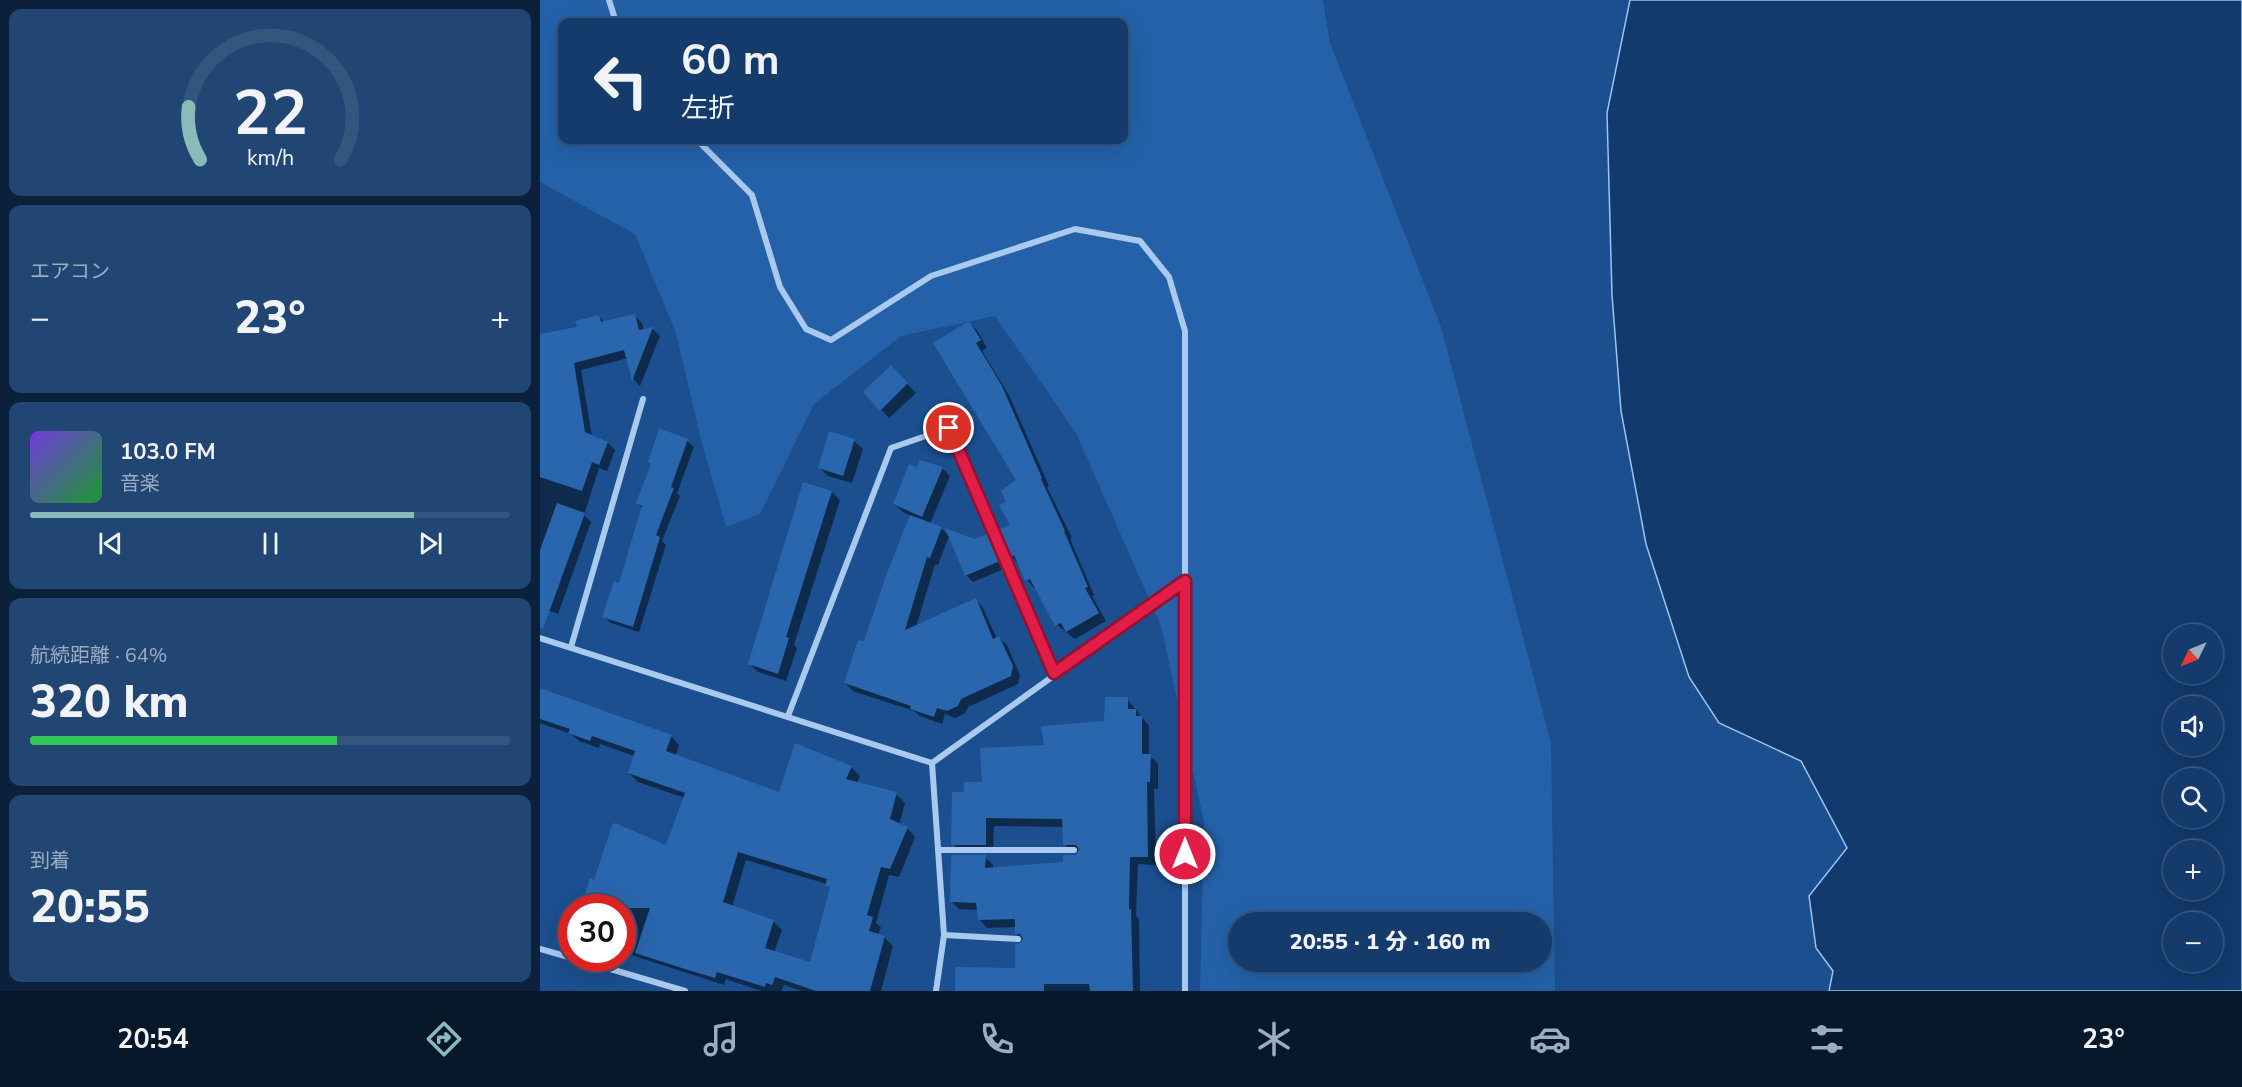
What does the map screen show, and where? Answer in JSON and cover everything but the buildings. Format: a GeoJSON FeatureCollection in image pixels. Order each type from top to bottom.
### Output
{"type":"FeatureCollection","features":[{"type":"Feature","properties":{"kind":"street"},"geometry":{"type":"LineString","coordinates":[[609,0],[615,18]]}},
{"type":"Feature","properties":{"kind":"street"},"geometry":{"type":"LineString","coordinates":[[701,144],[752,195],[780,287],[806,329],[831,340],[932,276],[1075,229],[1140,242],[1169,277],[1185,331],[1185,991]]}},
{"type":"Feature","properties":{"kind":"street"},"geometry":{"type":"LineString","coordinates":[[571,647],[643,399]]}},
{"type":"Feature","properties":{"kind":"street"},"geometry":{"type":"LineString","coordinates":[[788,716],[891,448],[949,428],[1054,673]]}},
{"type":"Feature","properties":{"kind":"street"},"geometry":{"type":"LineString","coordinates":[[932,762],[1185,581]]}},
{"type":"Feature","properties":{"kind":"street"},"geometry":{"type":"LineString","coordinates":[[540,638],[932,762]]}},
{"type":"Feature","properties":{"kind":"street"},"geometry":{"type":"LineString","coordinates":[[932,762],[944,934],[936,991]]}},
{"type":"Feature","properties":{"kind":"street"},"geometry":{"type":"LineString","coordinates":[[938,850],[1074,850]]}},
{"type":"Feature","properties":{"kind":"street"},"geometry":{"type":"LineString","coordinates":[[944,934],[1018,939]]}},
{"type":"Feature","properties":{"kind":"street"},"geometry":{"type":"LineString","coordinates":[[540,949],[558,954]]}},
{"type":"Feature","properties":{"kind":"street"},"geometry":{"type":"LineString","coordinates":[[620,972],[685,991]]}},
{"type":"Feature","properties":{"kind":"shaded area"},"geometry":{"type":"Polygon","coordinates":[[[540,0],[1323,0],[1330,43],[1441,327],[1551,743],[1555,991],[1200,991],[1204,822],[1161,626],[1076,433],[995,316],[901,336],[814,404],[760,514],[726,527],[701,440],[676,333],[635,234],[540,182],[540,0]]]}},
{"type":"Feature","properties":{"kind":"shaded area"},"geometry":{"type":"Polygon","coordinates":[[[1630,0],[2242,0],[2242,991],[1829,991],[1833,971],[1816,948],[1809,896],[1847,848],[1801,761],[1719,723],[1689,677],[1646,544],[1621,411],[1612,295],[1607,113],[1630,0]]]}},
{"type":"Feature","properties":{"kind":"route"},"geometry":{"type":"LineString","coordinates":[[949,428],[1054,673],[1185,581],[1185,854]]}}]}
